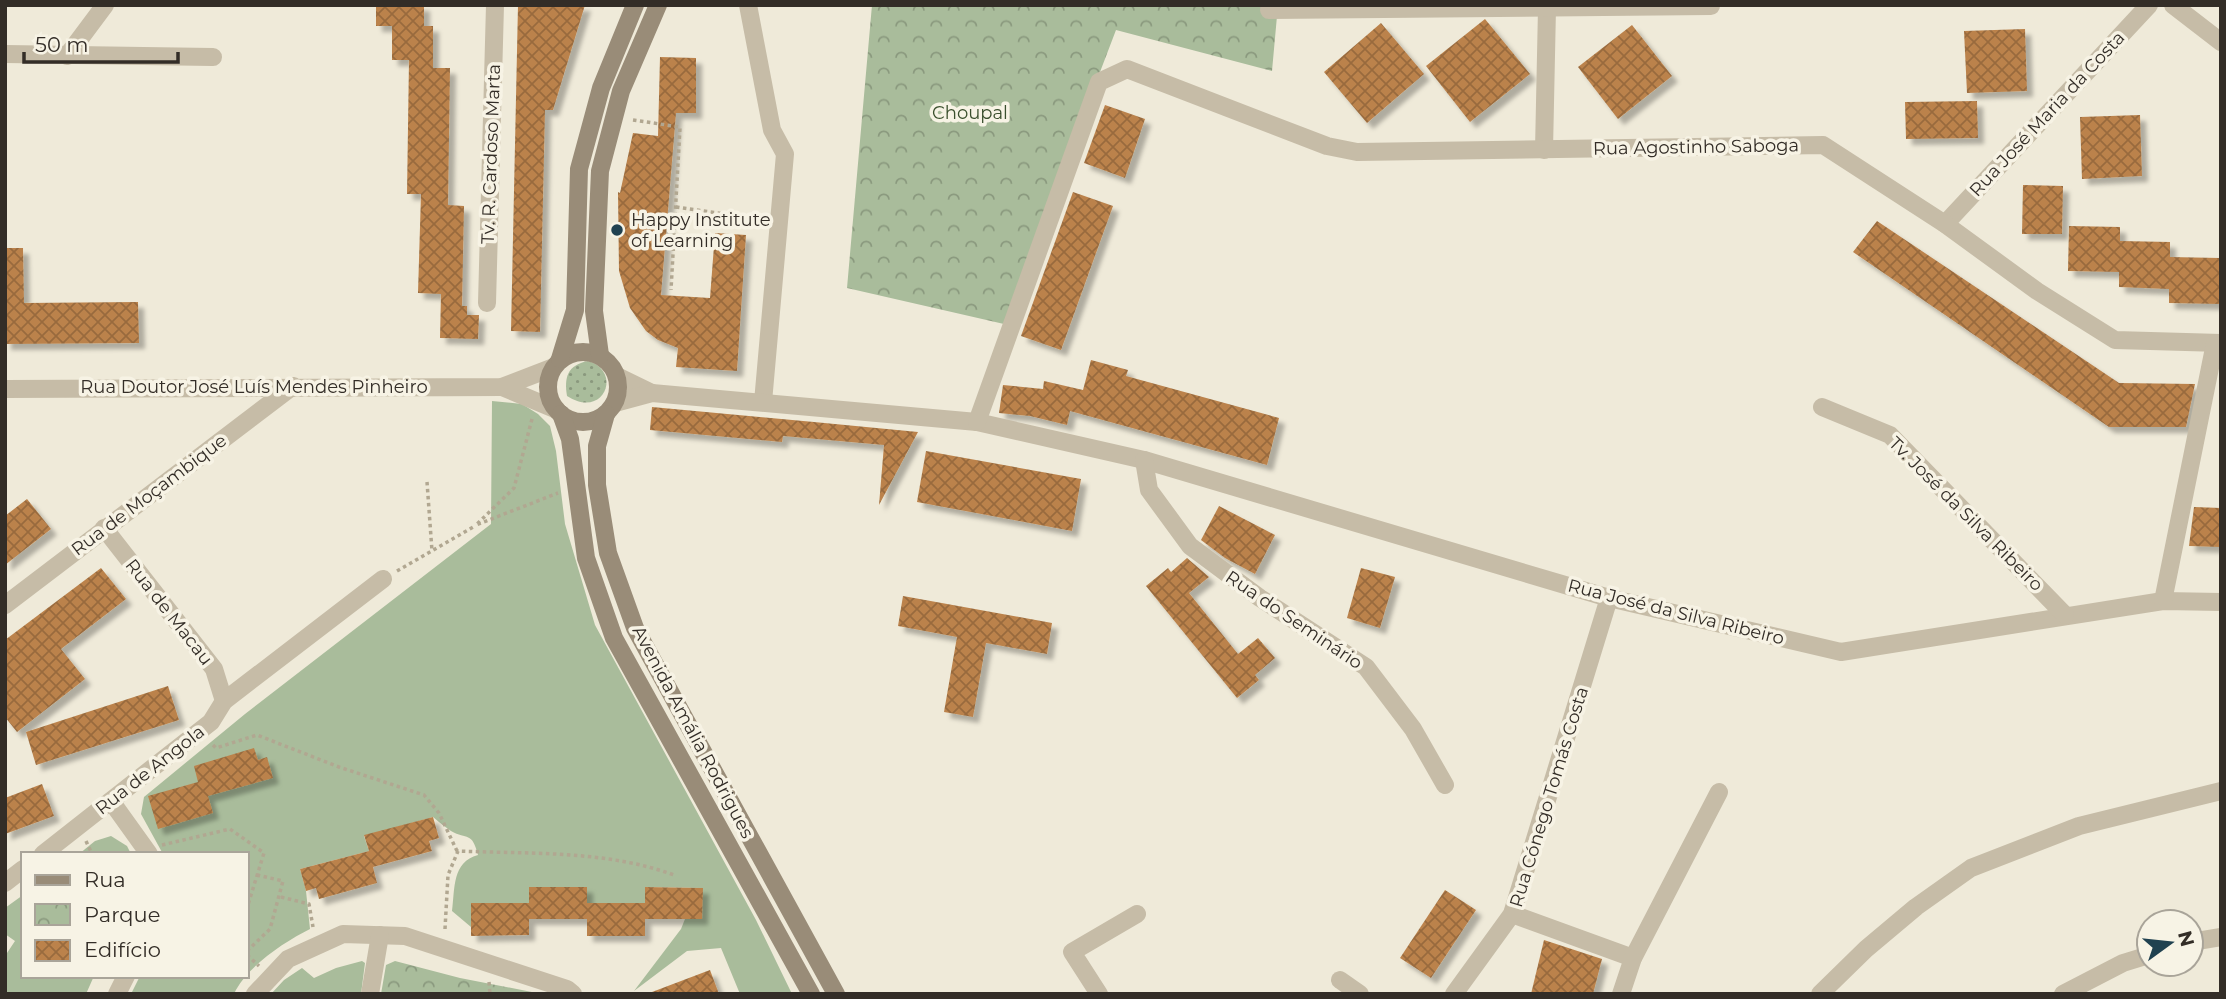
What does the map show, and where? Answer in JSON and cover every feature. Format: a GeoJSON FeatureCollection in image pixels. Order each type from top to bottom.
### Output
{"type":"FeatureCollection","features":[{"type":"Feature","properties":{"kind":"main road"},"geometry":{"type":"LineString","coordinates":[[557,363],[579,351],[600,355],[613,368],[619,385],[611,408],[589,422],[562,414],[551,400],[548,389],[549,377],[557,363],[575,310],[579,169],[601,88],[635,5]]}},
{"type":"Feature","properties":{"kind":"main road"},"geometry":{"type":"LineString","coordinates":[[600,355],[594,311],[600,171],[621,91],[658,5]]}},
{"type":"Feature","properties":{"kind":"main road","name":"Avenida Amália Rodrigues"},"geometry":{"type":"LineString","coordinates":[[611,408],[597,446],[597,485],[608,553],[635,628],[836,994]]}},
{"type":"Feature","properties":{"kind":"main road","name":"Avenida Amália Rodrigues"},"geometry":{"type":"LineString","coordinates":[[562,414],[570,439],[586,558],[614,638],[811,994]]}},
{"type":"Feature","properties":{"kind":"street"},"geometry":{"type":"LineString","coordinates":[[67,56],[105,5]]}},
{"type":"Feature","properties":{"kind":"street","name":"Tv. R. Cardoso Marta"},"geometry":{"type":"LineString","coordinates":[[487,303],[495,5]]}},
{"type":"Feature","properties":{"kind":"street"},"geometry":{"type":"LineString","coordinates":[[748,5],[772,130],[785,154],[763,402]]}},
{"type":"Feature","properties":{"kind":"street","name":"Rua José Maria da Costa"},"geometry":{"type":"LineString","coordinates":[[1945,223],[2149,5]]}},
{"type":"Feature","properties":{"kind":"street"},"geometry":{"type":"LineString","coordinates":[[2173,5],[2219,38]]}},
{"type":"Feature","properties":{"kind":"street"},"geometry":{"type":"LineString","coordinates":[[1269,10],[1711,6]]}},
{"type":"Feature","properties":{"kind":"street"},"geometry":{"type":"LineString","coordinates":[[1544,150],[1546,7]]}},
{"type":"Feature","properties":{"kind":"street"},"geometry":{"type":"LineString","coordinates":[[5,54],[213,57]]}},
{"type":"Feature","properties":{"kind":"street","name":"Rua Agostinho Saboga"},"geometry":{"type":"LineString","coordinates":[[977,422],[1099,82],[1127,69],[1340,150],[1357,152],[1823,145],[1945,223],[2038,291],[2115,340],[2218,343]]}},
{"type":"Feature","properties":{"kind":"street"},"geometry":{"type":"LineString","coordinates":[[2163,601],[2218,343]]}},
{"type":"Feature","properties":{"kind":"street","name":"Rua Doutor José Luís Mendes Pinheiro"},"geometry":{"type":"LineString","coordinates":[[502,387],[557,363]]}},
{"type":"Feature","properties":{"kind":"street"},"geometry":{"type":"LineString","coordinates":[[617,376],[652,393]]}},
{"type":"Feature","properties":{"kind":"street","name":"Rua de Moçambique"},"geometry":{"type":"LineString","coordinates":[[5,605],[293,386]]}},
{"type":"Feature","properties":{"kind":"street","name":"Rua Doutor José Luís Mendes Pinheiro"},"geometry":{"type":"LineString","coordinates":[[5,389],[502,387],[562,414]]}},
{"type":"Feature","properties":{"kind":"street"},"geometry":{"type":"LineString","coordinates":[[611,408],[652,393]]}},
{"type":"Feature","properties":{"kind":"street","name":"Rua José da Silva Ribeiro"},"geometry":{"type":"LineString","coordinates":[[652,393],[977,422],[1144,460],[1609,597],[1840,652],[2163,601],[2221,603]]}},
{"type":"Feature","properties":{"kind":"street","name":"Tv. José da Silva Ribeiro"},"geometry":{"type":"LineString","coordinates":[[1822,407],[1890,435],[2065,615]]}},
{"type":"Feature","properties":{"kind":"street","name":"Rua do Seminário"},"geometry":{"type":"LineString","coordinates":[[1144,460],[1149,490],[1190,546],[1260,598],[1366,667],[1413,729],[1445,785]]}},
{"type":"Feature","properties":{"kind":"street","name":"Rua de Macau"},"geometry":{"type":"LineString","coordinates":[[104,528],[214,669],[224,701]]}},
{"type":"Feature","properties":{"kind":"street","name":"Rua de Angola"},"geometry":{"type":"LineString","coordinates":[[46,852],[211,722],[224,701],[383,579]]}},
{"type":"Feature","properties":{"kind":"street","name":"Rua Cónego Tomás Costa"},"geometry":{"type":"LineString","coordinates":[[1609,597],[1512,914],[1633,958]]}},
{"type":"Feature","properties":{"kind":"street"},"geometry":{"type":"LineString","coordinates":[[1820,994],[1916,907],[1971,868],[2079,826],[2221,791]]}},
{"type":"Feature","properties":{"kind":"street"},"geometry":{"type":"LineString","coordinates":[[1621,994],[1633,958],[1719,792]]}},
{"type":"Feature","properties":{"kind":"street"},"geometry":{"type":"LineString","coordinates":[[111,801],[147,851]]}},
{"type":"Feature","properties":{"kind":"street"},"geometry":{"type":"LineString","coordinates":[[5,883],[21,871]]}},
{"type":"Feature","properties":{"kind":"street"},"geometry":{"type":"LineString","coordinates":[[1099,994],[1072,952],[1137,914]]}},
{"type":"Feature","properties":{"kind":"street"},"geometry":{"type":"LineString","coordinates":[[1454,994],[1512,914]]}},
{"type":"Feature","properties":{"kind":"street"},"geometry":{"type":"LineString","coordinates":[[255,994],[288,959],[343,934],[405,936],[567,989],[573,994]]}},
{"type":"Feature","properties":{"kind":"street"},"geometry":{"type":"LineString","coordinates":[[370,994],[380,935]]}},
{"type":"Feature","properties":{"kind":"street"},"geometry":{"type":"LineString","coordinates":[[2063,994],[2135,959]]}},
{"type":"Feature","properties":{"kind":"street"},"geometry":{"type":"LineString","coordinates":[[117,994],[125,978]]}},
{"type":"Feature","properties":{"kind":"street"},"geometry":{"type":"LineString","coordinates":[[1340,980],[1360,994]]}},
{"type":"Feature","properties":{"kind":"path"},"geometry":{"type":"LineString","coordinates":[[614,118],[680,127],[671,290]]}},
{"type":"Feature","properties":{"kind":"path"},"geometry":{"type":"LineString","coordinates":[[676,207],[771,221],[778,225]]}},
{"type":"Feature","properties":{"kind":"path"},"geometry":{"type":"LineString","coordinates":[[476,526],[514,488],[534,410],[533,400]]}},
{"type":"Feature","properties":{"kind":"path"},"geometry":{"type":"LineString","coordinates":[[427,482],[432,551]]}},
{"type":"Feature","properties":{"kind":"path"},"geometry":{"type":"LineString","coordinates":[[383,579],[476,526],[562,491],[578,489]]}},
{"type":"Feature","properties":{"kind":"path"},"geometry":{"type":"LineString","coordinates":[[216,748],[257,735],[339,767],[424,795],[439,813],[458,851],[448,875],[444,948]]}},
{"type":"Feature","properties":{"kind":"path"},"geometry":{"type":"LineString","coordinates":[[147,851],[230,829],[264,853],[248,905]]}},
{"type":"Feature","properties":{"kind":"path"},"geometry":{"type":"LineString","coordinates":[[458,851],[585,856],[648,866],[674,876]]}},
{"type":"Feature","properties":{"kind":"path"},"geometry":{"type":"LineString","coordinates":[[248,950],[271,929],[284,881],[257,875]]}},
{"type":"Feature","properties":{"kind":"path"},"geometry":{"type":"LineString","coordinates":[[281,897],[309,905],[318,946]]}},
{"type":"Feature","properties":{"kind":"green space","name":"Choupal"},"geometry":{"type":"Polygon","coordinates":[[[872,5],[1278,5],[1272,71],[1116,30],[1004,324],[847,288],[872,5]]]}},
{"type":"Feature","properties":{"kind":"green space"},"geometry":{"type":"Polygon","coordinates":[[[588,361],[599,366],[605,374],[606,383],[599,398],[591,402],[580,402],[567,396],[567,378],[571,369],[588,361]]]}},
{"type":"Feature","properties":{"kind":"green space"},"geometry":{"type":"Polygon","coordinates":[[[492,401],[522,404],[550,426],[556,451],[565,524],[595,625],[756,920],[792,994],[740,994],[721,948],[687,951],[634,991],[681,929],[685,919],[702,919],[702,888],[645,887],[645,903],[587,903],[587,887],[529,887],[529,903],[471,903],[471,927],[452,911],[456,877],[463,863],[478,855],[476,847],[471,839],[451,831],[433,817],[364,836],[369,851],[300,869],[306,891],[310,929],[256,965],[248,974],[248,852],[162,852],[141,814],[144,797],[245,714],[491,524],[492,401]]]}},
{"type":"Feature","properties":{"kind":"green space"},"geometry":{"type":"Polygon","coordinates":[[[111,836],[127,846],[130,852],[81,852],[95,841],[111,836]]]}},
{"type":"Feature","properties":{"kind":"green space"},"geometry":{"type":"Polygon","coordinates":[[[21,896],[21,978],[93,978],[86,994],[5,994],[5,956],[15,941],[5,934],[5,908],[21,896]]]}},
{"type":"Feature","properties":{"kind":"green space"},"geometry":{"type":"Polygon","coordinates":[[[362,961],[365,963],[361,994],[271,994],[284,980],[302,968],[314,978],[362,961]]]}},
{"type":"Feature","properties":{"kind":"green space"},"geometry":{"type":"Polygon","coordinates":[[[395,961],[460,978],[542,994],[381,994],[386,965],[395,961]]]}},
{"type":"Feature","properties":{"kind":"green space"},"geometry":{"type":"Polygon","coordinates":[[[139,978],[244,978],[234,994],[131,994],[139,978]]]}},
{"type":"Feature","properties":{"kind":"building"},"geometry":{"type":"Polygon","coordinates":[[[376,5],[424,5],[424,26],[433,26],[433,68],[450,68],[448,205],[464,206],[462,306],[467,306],[467,315],[479,315],[478,339],[440,338],[441,294],[418,293],[421,194],[407,194],[409,60],[392,60],[392,26],[376,26],[376,5]]]}},
{"type":"Feature","properties":{"kind":"building"},"geometry":{"type":"Polygon","coordinates":[[[518,5],[585,5],[553,110],[545,110],[540,332],[511,331],[518,5]]]}},
{"type":"Feature","properties":{"kind":"building"},"geometry":{"type":"Polygon","coordinates":[[[1485,19],[1530,74],[1470,122],[1426,66],[1485,19]]]}},
{"type":"Feature","properties":{"kind":"building"},"geometry":{"type":"Polygon","coordinates":[[[1381,23],[1424,74],[1367,123],[1324,72],[1381,23]]]}},
{"type":"Feature","properties":{"kind":"building"},"geometry":{"type":"Polygon","coordinates":[[[1632,25],[1672,76],[1618,119],[1578,67],[1632,25]]]}},
{"type":"Feature","properties":{"kind":"building"},"geometry":{"type":"Polygon","coordinates":[[[2025,29],[2027,91],[1967,93],[1964,31],[2025,29]]]}},
{"type":"Feature","properties":{"kind":"building"},"geometry":{"type":"Polygon","coordinates":[[[660,57],[696,58],[696,113],[676,113],[661,295],[710,298],[715,233],[746,235],[737,371],[676,367],[678,348],[658,340],[646,331],[630,308],[619,271],[618,192],[620,193],[633,133],[658,136],[660,57]]]}},
{"type":"Feature","properties":{"kind":"building"},"geometry":{"type":"Polygon","coordinates":[[[1977,101],[1978,138],[1906,139],[1905,102],[1977,101]]]}},
{"type":"Feature","properties":{"kind":"building"},"geometry":{"type":"Polygon","coordinates":[[[1105,105],[1145,119],[1125,178],[1084,163],[1105,105]]]}},
{"type":"Feature","properties":{"kind":"building"},"geometry":{"type":"Polygon","coordinates":[[[2140,115],[2142,176],[2082,179],[2080,117],[2140,115]]]}},
{"type":"Feature","properties":{"kind":"building"},"geometry":{"type":"Polygon","coordinates":[[[2023,185],[2063,186],[2062,234],[2022,234],[2023,185]]]}},
{"type":"Feature","properties":{"kind":"building"},"geometry":{"type":"Polygon","coordinates":[[[1073,192],[1113,206],[1061,350],[1021,336],[1073,192]]]}},
{"type":"Feature","properties":{"kind":"building"},"geometry":{"type":"Polygon","coordinates":[[[1877,221],[2119,383],[2195,384],[2186,427],[2109,427],[1853,252],[1877,221]]]}},
{"type":"Feature","properties":{"kind":"building"},"geometry":{"type":"Polygon","coordinates":[[[2069,226],[2120,227],[2120,241],[2170,242],[2170,257],[2220,258],[2221,304],[2169,303],[2169,289],[2119,287],[2119,272],[2068,271],[2069,226]]]}},
{"type":"Feature","properties":{"kind":"building"},"geometry":{"type":"Polygon","coordinates":[[[5,248],[23,248],[24,303],[138,302],[139,343],[5,344],[5,248]]]}},
{"type":"Feature","properties":{"kind":"building"},"geometry":{"type":"Polygon","coordinates":[[[1091,360],[1128,370],[1126,376],[1279,418],[1267,465],[1070,411],[1067,425],[1030,416],[999,413],[1003,385],[1043,389],[1044,381],[1083,390],[1091,360]]]}},
{"type":"Feature","properties":{"kind":"building"},"geometry":{"type":"Polygon","coordinates":[[[652,407],[918,432],[879,505],[884,445],[783,436],[782,442],[650,430],[652,407]]]}},
{"type":"Feature","properties":{"kind":"building"},"geometry":{"type":"Polygon","coordinates":[[[926,451],[1081,479],[1072,531],[917,502],[926,451]]]}},
{"type":"Feature","properties":{"kind":"building"},"geometry":{"type":"Polygon","coordinates":[[[27,499],[51,529],[5,565],[5,516],[27,499]]]}},
{"type":"Feature","properties":{"kind":"building"},"geometry":{"type":"Polygon","coordinates":[[[1219,506],[1275,535],[1255,574],[1225,558],[1201,540],[1219,506]]]}},
{"type":"Feature","properties":{"kind":"building"},"geometry":{"type":"Polygon","coordinates":[[[2194,507],[2221,508],[2221,547],[2189,546],[2194,507]]]}},
{"type":"Feature","properties":{"kind":"building"},"geometry":{"type":"Polygon","coordinates":[[[1187,558],[1209,577],[1189,593],[1238,654],[1258,638],[1275,658],[1255,675],[1259,680],[1237,698],[1146,586],[1168,568],[1171,572],[1187,558]]]}},
{"type":"Feature","properties":{"kind":"building"},"geometry":{"type":"Polygon","coordinates":[[[101,568],[126,599],[61,649],[85,679],[17,732],[5,717],[5,640],[101,568]]]}},
{"type":"Feature","properties":{"kind":"building"},"geometry":{"type":"Polygon","coordinates":[[[1361,568],[1395,577],[1380,628],[1347,618],[1361,568]]]}},
{"type":"Feature","properties":{"kind":"building"},"geometry":{"type":"Polygon","coordinates":[[[903,596],[1052,623],[1047,654],[986,643],[973,717],[944,712],[957,637],[898,626],[903,596]]]}},
{"type":"Feature","properties":{"kind":"building"},"geometry":{"type":"Polygon","coordinates":[[[168,686],[179,720],[36,765],[26,732],[168,686]]]}},
{"type":"Feature","properties":{"kind":"building"},"geometry":{"type":"Polygon","coordinates":[[[254,748],[258,760],[267,757],[273,778],[208,796],[213,813],[158,829],[148,796],[198,782],[194,766],[254,748]]]}},
{"type":"Feature","properties":{"kind":"building"},"geometry":{"type":"Polygon","coordinates":[[[42,784],[54,816],[5,834],[5,798],[42,784]]]}},
{"type":"Feature","properties":{"kind":"building"},"geometry":{"type":"Polygon","coordinates":[[[433,817],[439,838],[429,841],[432,851],[373,867],[377,883],[319,899],[316,888],[306,891],[300,869],[369,851],[364,835],[433,817]]]}},
{"type":"Feature","properties":{"kind":"building"},"geometry":{"type":"Polygon","coordinates":[[[529,887],[587,887],[587,903],[645,903],[645,887],[703,888],[702,919],[645,919],[645,936],[587,936],[587,919],[529,919],[529,935],[471,936],[471,903],[529,903],[529,887]]]}},
{"type":"Feature","properties":{"kind":"building"},"geometry":{"type":"Polygon","coordinates":[[[1445,890],[1476,910],[1431,978],[1400,958],[1445,890]]]}},
{"type":"Feature","properties":{"kind":"building"},"geometry":{"type":"Polygon","coordinates":[[[1544,940],[1602,959],[1593,994],[1531,994],[1544,940]]]}},
{"type":"Feature","properties":{"kind":"building"},"geometry":{"type":"Polygon","coordinates":[[[710,970],[719,994],[652,994],[652,992],[710,970]]]}},
{"type":"Feature","properties":{"kind":"place","name":"Happy Institute of Learning"},"geometry":{"type":"Point","coordinates":[617,230]}}]}
